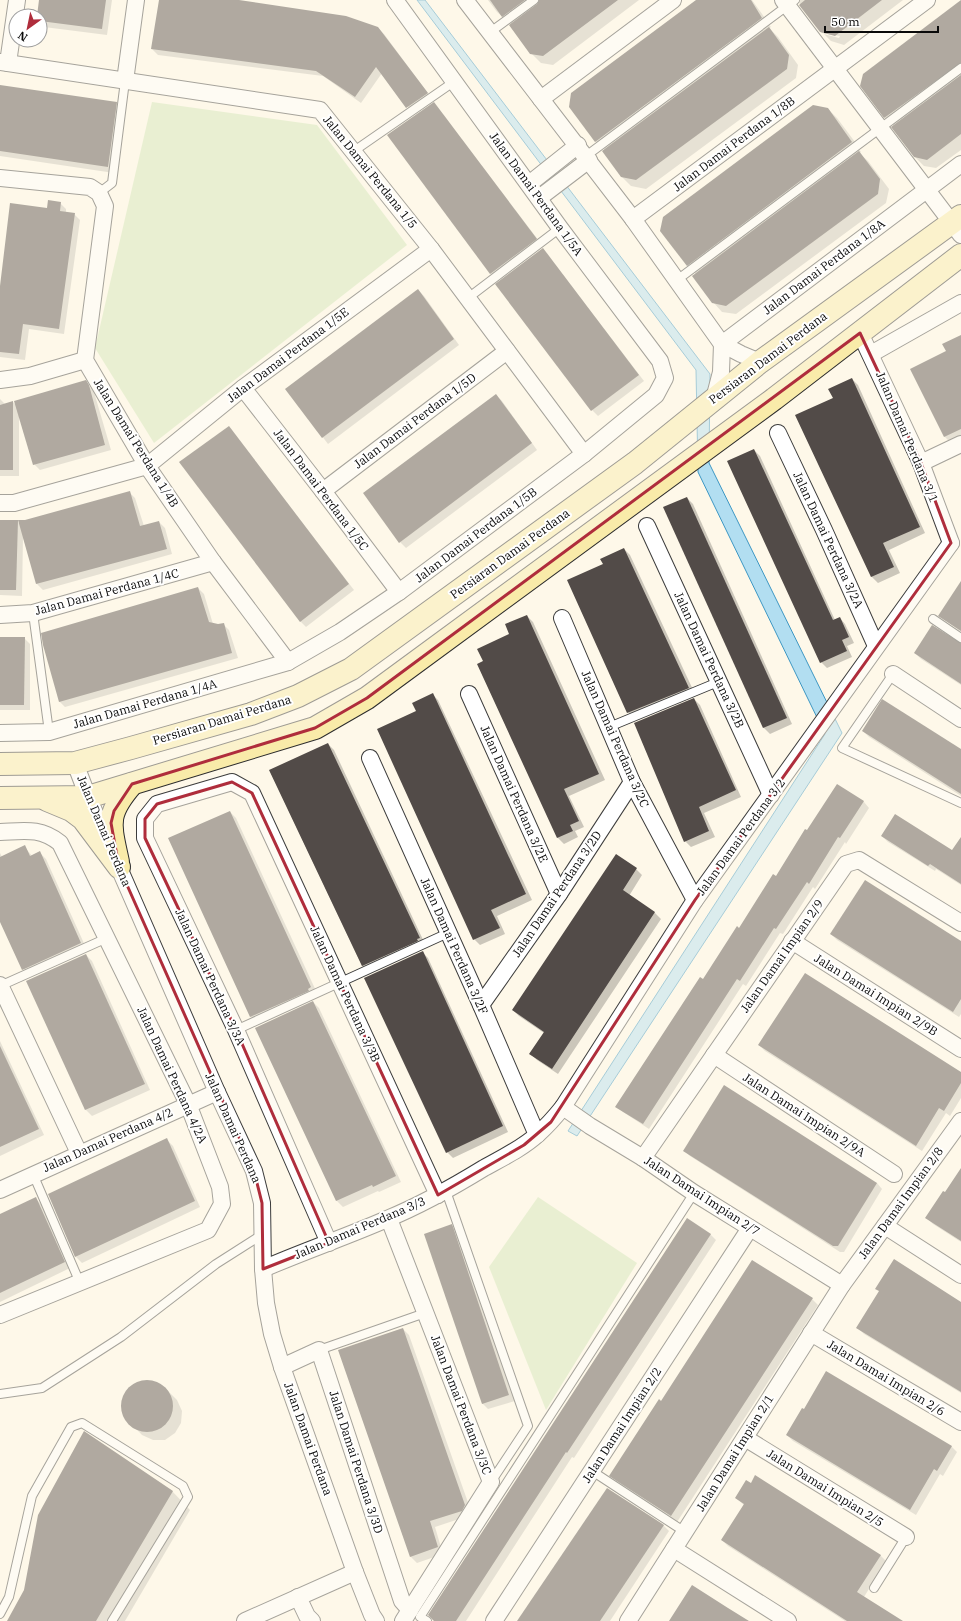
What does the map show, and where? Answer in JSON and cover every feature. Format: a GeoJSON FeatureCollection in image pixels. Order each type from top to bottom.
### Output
{"type":"FeatureCollection","features":[{"type":"Feature","properties":{"kind":"main road","name":"Persiaran Damai Perdana"},"geometry":{"type":"LineString","coordinates":[[0,764],[75,762],[251,714],[298,696],[351,669],[635,463],[760,362],[958,225]]}},
{"type":"Feature","properties":{"kind":"main road"},"geometry":{"type":"LineString","coordinates":[[0,798],[88,797],[315,728],[366,698],[774,399],[961,255]]}},
{"type":"Feature","properties":{"kind":"main road"},"geometry":{"type":"LineString","coordinates":[[119,867],[111,823],[114,811],[120,799],[132,784]]}},
{"type":"Feature","properties":{"kind":"main road"},"geometry":{"type":"LineString","coordinates":[[39,798],[71,810],[83,819],[119,867]]}},
{"type":"Feature","properties":{"kind":"street"},"geometry":{"type":"LineString","coordinates":[[4,62],[17,0]]}},
{"type":"Feature","properties":{"kind":"street"},"geometry":{"type":"LineString","coordinates":[[125,81],[136,0]]}},
{"type":"Feature","properties":{"kind":"street","name":"Jalan Damai Perdana 1/5A"},"geometry":{"type":"LineString","coordinates":[[394,0],[533,181],[543,195],[560,228],[660,361],[665,378],[656,396]]}},
{"type":"Feature","properties":{"kind":"street"},"geometry":{"type":"LineString","coordinates":[[465,0],[489,34],[584,154],[633,219],[722,344],[760,362]]}},
{"type":"Feature","properties":{"kind":"street"},"geometry":{"type":"LineString","coordinates":[[541,99],[673,0]]}},
{"type":"Feature","properties":{"kind":"street","name":"Jalan Damai Perdana 1/8B"},"geometry":{"type":"LineString","coordinates":[[633,219],[927,0]]}},
{"type":"Feature","properties":{"kind":"street"},"geometry":{"type":"LineString","coordinates":[[789,2],[835,68],[927,191],[958,225]]}},
{"type":"Feature","properties":{"kind":"street","name":"Jalan Damai Perdana 1/5"},"geometry":{"type":"LineString","coordinates":[[4,62],[320,110],[354,150],[431,249],[584,454]]}},
{"type":"Feature","properties":{"kind":"street"},"geometry":{"type":"LineString","coordinates":[[533,181],[553,165],[584,154]]}},
{"type":"Feature","properties":{"kind":"street"},"geometry":{"type":"LineString","coordinates":[[543,195],[564,179],[584,154]]}},
{"type":"Feature","properties":{"kind":"street","name":"Jalan Damai Perdana 1/8A"},"geometry":{"type":"LineString","coordinates":[[722,344],[961,164]]}},
{"type":"Feature","properties":{"kind":"street"},"geometry":{"type":"LineString","coordinates":[[0,178],[90,187],[99,193],[105,206],[85,360],[30,376],[0,380]]}},
{"type":"Feature","properties":{"kind":"street","name":"Jalan Damai Perdana 1/5E"},"geometry":{"type":"LineString","coordinates":[[147,466],[243,388],[431,249]]}},
{"type":"Feature","properties":{"kind":"street"},"geometry":{"type":"LineString","coordinates":[[871,354],[961,303]]}},
{"type":"Feature","properties":{"kind":"street","name":"Jalan Damai Perdana 3/1"},"geometry":{"type":"LineString","coordinates":[[860,333],[921,463],[956,547]]}},
{"type":"Feature","properties":{"kind":"street"},"geometry":{"type":"LineString","coordinates":[[714,399],[721,372],[722,344]]}},
{"type":"Feature","properties":{"kind":"street","name":"Jalan Damai Perdana 1/5D"},"geometry":{"type":"LineString","coordinates":[[323,491],[507,351]]}},
{"type":"Feature","properties":{"kind":"street","name":"Jalan Damai Perdana 1/4B"},"geometry":{"type":"LineString","coordinates":[[85,360],[147,466],[213,562],[288,662]]}},
{"type":"Feature","properties":{"kind":"street","name":"Jalan Damai Perdana 1/5C"},"geometry":{"type":"LineString","coordinates":[[243,388],[399,592]]}},
{"type":"Feature","properties":{"kind":"street","name":"Jalan Damai Perdana 1/5B"},"geometry":{"type":"LineString","coordinates":[[288,662],[340,632],[399,592],[584,454],[656,396]]}},
{"type":"Feature","properties":{"kind":"street","name":"Jalan Damai Perdana 3/2A"},"geometry":{"type":"LineString","coordinates":[[778,433],[824,530],[876,646]]}},
{"type":"Feature","properties":{"kind":"street"},"geometry":{"type":"LineString","coordinates":[[921,463],[961,444]]}},
{"type":"Feature","properties":{"kind":"street"},"geometry":{"type":"LineString","coordinates":[[0,503],[14,503],[147,466]]}},
{"type":"Feature","properties":{"kind":"street","name":"Jalan Damai Perdana 3/2B"},"geometry":{"type":"LineString","coordinates":[[647,526],[771,795]]}},
{"type":"Feature","properties":{"kind":"street","name":"Jalan Damai Perdana 3/2"},"geometry":{"type":"LineString","coordinates":[[538,1135],[551,1122],[568,1111],[695,900],[876,646],[905,608],[956,547]]}},
{"type":"Feature","properties":{"kind":"street","name":"Jalan Damai Perdana 1/4C"},"geometry":{"type":"LineString","coordinates":[[0,615],[33,613],[213,562]]}},
{"type":"Feature","properties":{"kind":"street","name":"Jalan Damai Perdana 3/2C"},"geometry":{"type":"LineString","coordinates":[[562,618],[632,782],[695,900]]}},
{"type":"Feature","properties":{"kind":"street","name":"Jalan Damai Perdana 1/4A"},"geometry":{"type":"LineString","coordinates":[[0,733],[48,732],[288,662]]}},
{"type":"Feature","properties":{"kind":"street"},"geometry":{"type":"LineString","coordinates":[[893,674],[961,719]]}},
{"type":"Feature","properties":{"kind":"street","name":"Jalan Damai Perdana 3/2E"},"geometry":{"type":"LineString","coordinates":[[469,694],[560,894]]}},
{"type":"Feature","properties":{"kind":"street","name":"Jalan Damai Perdana 3/2F"},"geometry":{"type":"LineString","coordinates":[[370,758],[538,1135]]}},
{"type":"Feature","properties":{"kind":"street","name":"Jalan Damai Perdana"},"geometry":{"type":"LineString","coordinates":[[75,762],[88,797],[217,1092],[257,1179],[262,1202],[263,1269],[266,1303],[272,1334],[282,1367],[355,1572],[372,1615],[376,1621]]}},
{"type":"Feature","properties":{"kind":"street","name":"Jalan Damai Perdana 3/3A"},"geometry":{"type":"LineString","coordinates":[[252,792],[232,782],[157,804],[145,820],[145,838],[236,1030],[329,1243]]}},
{"type":"Feature","properties":{"kind":"street","name":"Jalan Damai Perdana 3/2D"},"geometry":{"type":"LineString","coordinates":[[481,1005],[560,894],[632,782]]}},
{"type":"Feature","properties":{"kind":"street","name":"Jalan Damai Perdana 3/3B"},"geometry":{"type":"LineString","coordinates":[[252,792],[339,983],[442,1193]]}},
{"type":"Feature","properties":{"kind":"street","name":"Jalan Damai Perdana 4/2A"},"geometry":{"type":"LineString","coordinates":[[0,832],[40,831],[51,835],[60,843],[188,1104],[220,1187],[222,1204],[208,1230],[0,1315]]}},
{"type":"Feature","properties":{"kind":"street","name":"Jalan Damai Impian 2/9"},"geometry":{"type":"LineString","coordinates":[[642,1158],[846,864],[859,860],[961,924]]}},
{"type":"Feature","properties":{"kind":"street","name":"Jalan Damai Impian 2/9B"},"geometry":{"type":"LineString","coordinates":[[792,942],[961,1049]]}},
{"type":"Feature","properties":{"kind":"street"},"geometry":{"type":"LineString","coordinates":[[0,985],[79,1153]]}},
{"type":"Feature","properties":{"kind":"street","name":"Jalan Damai Impian 2/9A"},"geometry":{"type":"LineString","coordinates":[[714,1055],[894,1174]]}},
{"type":"Feature","properties":{"kind":"street","name":"Jalan Damai Perdana 4/2"},"geometry":{"type":"LineString","coordinates":[[0,1190],[79,1153],[217,1092]]}},
{"type":"Feature","properties":{"kind":"street","name":"Jalan Damai Impian 2/7"},"geometry":{"type":"LineString","coordinates":[[568,1111],[694,1193],[842,1285]]}},
{"type":"Feature","properties":{"kind":"street","name":"Jalan Damai Impian 2/8"},"geometry":{"type":"LineString","coordinates":[[842,1285],[884,1226],[960,1126]]}},
{"type":"Feature","properties":{"kind":"street","name":"Jalan Damai Perdana 3/3"},"geometry":{"type":"LineString","coordinates":[[263,1269],[297,1254],[389,1219],[442,1193],[538,1135]]}},
{"type":"Feature","properties":{"kind":"street","name":"Jalan Damai Perdana 3/3C"},"geometry":{"type":"LineString","coordinates":[[389,1219],[491,1482],[407,1616]]}},
{"type":"Feature","properties":{"kind":"street"},"geometry":{"type":"LineString","coordinates":[[884,1226],[961,1275]]}},
{"type":"Feature","properties":{"kind":"street","name":"Jalan Damai Impian 2/2"},"geometry":{"type":"LineString","coordinates":[[494,1621],[750,1228]]}},
{"type":"Feature","properties":{"kind":"street","name":"Jalan Damai Impian 2/1"},"geometry":{"type":"LineString","coordinates":[[628,1621],[842,1285]]}},
{"type":"Feature","properties":{"kind":"street","name":"Jalan Damai Impian 2/6"},"geometry":{"type":"LineString","coordinates":[[811,1333],[961,1422]]}},
{"type":"Feature","properties":{"kind":"street"},"geometry":{"type":"LineString","coordinates":[[282,1367],[319,1350]]}},
{"type":"Feature","properties":{"kind":"street","name":"Jalan Damai Perdana 3/3D"},"geometry":{"type":"LineString","coordinates":[[319,1350],[407,1616]]}},
{"type":"Feature","properties":{"kind":"street","name":"Jalan Damai Impian 2/5"},"geometry":{"type":"LineString","coordinates":[[744,1438],[906,1537]]}},
{"type":"Feature","properties":{"kind":"street"},"geometry":{"type":"LineString","coordinates":[[674,1549],[788,1621]]}},
{"type":"Feature","properties":{"kind":"street"},"geometry":{"type":"LineString","coordinates":[[245,1621],[355,1572]]}},
{"type":"Feature","properties":{"kind":"street"},"geometry":{"type":"LineString","coordinates":[[298,1597],[307,1616],[312,1621]]}},
{"type":"Feature","properties":{"kind":"lane"},"geometry":{"type":"LineString","coordinates":[[489,34],[534,0]]}},
{"type":"Feature","properties":{"kind":"lane"},"geometry":{"type":"LineString","coordinates":[[584,154],[789,2]]}},
{"type":"Feature","properties":{"kind":"lane"},"geometry":{"type":"LineString","coordinates":[[677,280],[961,68]]}},
{"type":"Feature","properties":{"kind":"lane"},"geometry":{"type":"LineString","coordinates":[[99,193],[112,183],[125,81]]}},
{"type":"Feature","properties":{"kind":"lane"},"geometry":{"type":"LineString","coordinates":[[354,150],[455,81]]}},
{"type":"Feature","properties":{"kind":"lane"},"geometry":{"type":"LineString","coordinates":[[468,298],[560,228]]}},
{"type":"Feature","properties":{"kind":"lane"},"geometry":{"type":"LineString","coordinates":[[33,613],[48,732]]}},
{"type":"Feature","properties":{"kind":"lane"},"geometry":{"type":"LineString","coordinates":[[933,619],[961,638]]}},
{"type":"Feature","properties":{"kind":"lane"},"geometry":{"type":"LineString","coordinates":[[893,674],[842,748],[961,803]]}},
{"type":"Feature","properties":{"kind":"lane"},"geometry":{"type":"LineString","coordinates":[[608,727],[718,682]]}},
{"type":"Feature","properties":{"kind":"lane"},"geometry":{"type":"LineString","coordinates":[[236,1030],[448,933]]}},
{"type":"Feature","properties":{"kind":"lane"},"geometry":{"type":"LineString","coordinates":[[0,985],[107,938]]}},
{"type":"Feature","properties":{"kind":"lane"},"geometry":{"type":"LineString","coordinates":[[33,1174],[80,1283]]}},
{"type":"Feature","properties":{"kind":"lane"},"geometry":{"type":"LineString","coordinates":[[442,1193],[528,1426],[491,1482]]}},
{"type":"Feature","properties":{"kind":"lane"},"geometry":{"type":"LineString","coordinates":[[427,1621],[420,1617],[694,1193]]}},
{"type":"Feature","properties":{"kind":"lane"},"geometry":{"type":"LineString","coordinates":[[0,1394],[42,1388],[121,1337],[216,1264],[263,1234]]}},
{"type":"Feature","properties":{"kind":"lane"},"geometry":{"type":"LineString","coordinates":[[319,1350],[425,1313]]}},
{"type":"Feature","properties":{"kind":"lane"},"geometry":{"type":"LineString","coordinates":[[0,1614],[9,1597],[32,1496],[70,1427],[82,1423],[183,1486],[188,1497],[115,1620]]}},
{"type":"Feature","properties":{"kind":"lane"},"geometry":{"type":"LineString","coordinates":[[592,1471],[685,1532]]}},
{"type":"Feature","properties":{"kind":"lane"},"geometry":{"type":"LineString","coordinates":[[874,1588],[906,1537]]}},
{"type":"Feature","properties":{"kind":"highlighted area"},"geometry":{"type":"Polygon","coordinates":[[[860,333],[921,463],[951,543],[695,900],[551,1122],[524,1145],[438,1195],[252,793],[232,782],[157,804],[145,819],[145,838],[236,1030],[329,1243],[263,1269],[262,1203],[254,1171],[119,867],[111,823],[114,811],[132,784],[315,728],[367,698],[860,333]]]}},
{"type":"Feature","properties":{"kind":"green space"},"geometry":{"type":"Polygon","coordinates":[[[152,102],[317,125],[407,245],[154,443],[95,348],[152,102]]]}},
{"type":"Feature","properties":{"kind":"green space"},"geometry":{"type":"Polygon","coordinates":[[[538,1197],[637,1263],[546,1410],[489,1267],[538,1197]]]}},
{"type":"Feature","properties":{"kind":"water"},"geometry":{"type":"Polygon","coordinates":[[[417,0],[425,0],[710,374],[709,463],[842,733],[577,1136],[568,1131],[825,734],[698,472],[696,370],[417,0]]]}},
{"type":"Feature","properties":{"kind":"building"},"geometry":{"type":"Polygon","coordinates":[[[39,0],[106,0],[102,29],[48,22],[48,8],[38,8],[39,0]]]}},
{"type":"Feature","properties":{"kind":"building"},"geometry":{"type":"Polygon","coordinates":[[[159,0],[239,0],[346,16],[378,27],[428,93],[406,108],[376,67],[355,97],[316,71],[151,49],[159,0]]]}},
{"type":"Feature","properties":{"kind":"building"},"geometry":{"type":"Polygon","coordinates":[[[490,0],[525,0],[502,17],[490,0]]]}},
{"type":"Feature","properties":{"kind":"building"},"geometry":{"type":"Polygon","coordinates":[[[539,0],[618,0],[543,56],[530,54],[509,25],[537,4],[539,0]]]}},
{"type":"Feature","properties":{"kind":"building"},"geometry":{"type":"Polygon","coordinates":[[[696,0],[751,0],[762,18],[595,142],[569,107],[571,93],[696,0]]]}},
{"type":"Feature","properties":{"kind":"building"},"geometry":{"type":"Polygon","coordinates":[[[805,0],[882,0],[835,36],[820,32],[799,5],[805,0]]]}},
{"type":"Feature","properties":{"kind":"building"},"geometry":{"type":"Polygon","coordinates":[[[961,0],[961,63],[884,118],[860,86],[863,74],[961,0]]]}},
{"type":"Feature","properties":{"kind":"building"},"geometry":{"type":"Polygon","coordinates":[[[769,27],[789,55],[787,69],[636,180],[621,177],[602,151],[769,27]]]}},
{"type":"Feature","properties":{"kind":"building"},"geometry":{"type":"Polygon","coordinates":[[[961,75],[961,134],[927,160],[914,157],[891,127],[961,75]]]}},
{"type":"Feature","properties":{"kind":"building"},"geometry":{"type":"Polygon","coordinates":[[[0,85],[117,102],[108,167],[0,151],[0,85]]]}},
{"type":"Feature","properties":{"kind":"building"},"geometry":{"type":"Polygon","coordinates":[[[434,102],[537,239],[490,274],[387,135],[434,102]]]}},
{"type":"Feature","properties":{"kind":"building"},"geometry":{"type":"Polygon","coordinates":[[[813,105],[828,108],[852,142],[687,266],[660,231],[663,217],[813,105]]]}},
{"type":"Feature","properties":{"kind":"building"},"geometry":{"type":"Polygon","coordinates":[[[859,151],[880,179],[878,194],[726,306],[712,303],[692,276],[859,151]]]}},
{"type":"Feature","properties":{"kind":"building"},"geometry":{"type":"Polygon","coordinates":[[[48,200],[61,202],[60,211],[75,213],[59,329],[23,324],[19,354],[0,352],[0,286],[10,203],[47,208],[48,200]]]}},
{"type":"Feature","properties":{"kind":"building"},"geometry":{"type":"Polygon","coordinates":[[[543,248],[639,375],[591,411],[495,284],[543,248]]]}},
{"type":"Feature","properties":{"kind":"building"},"geometry":{"type":"Polygon","coordinates":[[[418,289],[454,339],[322,438],[285,389],[418,289]]]}},
{"type":"Feature","properties":{"kind":"building"},"geometry":{"type":"Polygon","coordinates":[[[961,335],[961,429],[944,437],[910,369],[946,351],[942,344],[961,335]]]}},
{"type":"Feature","properties":{"kind":"building"},"geometry":{"type":"Polygon","coordinates":[[[852,378],[920,527],[883,543],[894,567],[871,577],[795,415],[833,398],[828,389],[852,378]]]}},
{"type":"Feature","properties":{"kind":"building"},"geometry":{"type":"Polygon","coordinates":[[[86,380],[89,385],[105,445],[33,465],[14,401],[86,380]]]}},
{"type":"Feature","properties":{"kind":"building"},"geometry":{"type":"Polygon","coordinates":[[[496,394],[532,443],[399,543],[363,493],[496,394]]]}},
{"type":"Feature","properties":{"kind":"building"},"geometry":{"type":"Polygon","coordinates":[[[13,401],[13,470],[0,470],[0,405],[13,401]]]}},
{"type":"Feature","properties":{"kind":"building"},"geometry":{"type":"Polygon","coordinates":[[[229,426],[349,584],[300,622],[179,462],[229,426]]]}},
{"type":"Feature","properties":{"kind":"building"},"geometry":{"type":"Polygon","coordinates":[[[754,449],[833,620],[840,617],[849,637],[842,640],[847,651],[820,663],[727,461],[754,449]]]}},
{"type":"Feature","properties":{"kind":"building"},"geometry":{"type":"Polygon","coordinates":[[[130,491],[140,526],[159,521],[167,549],[36,584],[18,520],[25,520],[130,491]]]}},
{"type":"Feature","properties":{"kind":"building"},"geometry":{"type":"Polygon","coordinates":[[[687,497],[787,718],[763,728],[663,507],[687,497]]]}},
{"type":"Feature","properties":{"kind":"building"},"geometry":{"type":"Polygon","coordinates":[[[0,520],[18,520],[16,590],[0,590],[0,520]]]}},
{"type":"Feature","properties":{"kind":"building"},"geometry":{"type":"Polygon","coordinates":[[[624,548],[689,688],[627,713],[567,580],[603,564],[600,559],[624,548]]]}},
{"type":"Feature","properties":{"kind":"building"},"geometry":{"type":"Polygon","coordinates":[[[961,581],[961,631],[938,616],[961,581]]]}},
{"type":"Feature","properties":{"kind":"building"},"geometry":{"type":"Polygon","coordinates":[[[198,587],[209,622],[218,624],[224,623],[232,653],[59,702],[41,633],[198,587]]]}},
{"type":"Feature","properties":{"kind":"building"},"geometry":{"type":"Polygon","coordinates":[[[527,615],[599,774],[564,789],[579,821],[570,825],[573,831],[557,838],[477,664],[483,661],[477,649],[509,634],[505,624],[527,615]]]}},
{"type":"Feature","properties":{"kind":"building"},"geometry":{"type":"Polygon","coordinates":[[[932,625],[961,643],[961,684],[914,653],[932,625]]]}},
{"type":"Feature","properties":{"kind":"building"},"geometry":{"type":"Polygon","coordinates":[[[0,637],[25,637],[24,705],[0,705],[0,637]]]}},
{"type":"Feature","properties":{"kind":"building"},"geometry":{"type":"Polygon","coordinates":[[[433,693],[526,894],[491,910],[500,928],[473,940],[377,729],[416,711],[412,703],[433,693]]]}},
{"type":"Feature","properties":{"kind":"building"},"geometry":{"type":"Polygon","coordinates":[[[694,698],[736,790],[699,807],[709,831],[684,842],[634,723],[694,698]]]}},
{"type":"Feature","properties":{"kind":"building"},"geometry":{"type":"Polygon","coordinates":[[[882,699],[961,749],[961,794],[862,731],[882,699]]]}},
{"type":"Feature","properties":{"kind":"building"},"geometry":{"type":"Polygon","coordinates":[[[328,743],[420,938],[417,939],[418,941],[362,966],[269,770],[328,743]]]}},
{"type":"Feature","properties":{"kind":"building"},"geometry":{"type":"Polygon","coordinates":[[[837,784],[864,801],[840,838],[838,837],[809,884],[807,882],[776,929],[774,928],[740,981],[737,979],[643,1124],[615,1107],[700,977],[703,979],[737,926],[739,928],[773,874],[776,876],[805,829],[807,830],[837,784]]]}},
{"type":"Feature","properties":{"kind":"building"},"geometry":{"type":"Polygon","coordinates":[[[230,811],[311,987],[308,989],[309,991],[250,1017],[168,838],[230,811]]]}},
{"type":"Feature","properties":{"kind":"building"},"geometry":{"type":"Polygon","coordinates":[[[895,814],[952,850],[961,837],[961,884],[930,864],[928,866],[881,836],[895,814]]]}},
{"type":"Feature","properties":{"kind":"building"},"geometry":{"type":"Polygon","coordinates":[[[25,845],[30,856],[40,851],[81,943],[22,970],[0,922],[0,857],[25,845]]]}},
{"type":"Feature","properties":{"kind":"building"},"geometry":{"type":"Polygon","coordinates":[[[616,854],[637,868],[623,890],[655,912],[552,1069],[529,1054],[544,1032],[512,1010],[616,854]]]}},
{"type":"Feature","properties":{"kind":"building"},"geometry":{"type":"Polygon","coordinates":[[[865,880],[961,941],[961,999],[953,1012],[830,934],[865,880]]]}},
{"type":"Feature","properties":{"kind":"building"},"geometry":{"type":"Polygon","coordinates":[[[423,951],[503,1126],[446,1153],[364,978],[423,951]]]}},
{"type":"Feature","properties":{"kind":"building"},"geometry":{"type":"Polygon","coordinates":[[[86,954],[145,1084],[85,1110],[26,981],[86,954]]]}},
{"type":"Feature","properties":{"kind":"building"},"geometry":{"type":"Polygon","coordinates":[[[805,973],[961,1072],[961,1083],[944,1111],[939,1108],[916,1146],[758,1045],[805,973]]]}},
{"type":"Feature","properties":{"kind":"building"},"geometry":{"type":"Polygon","coordinates":[[[313,1001],[396,1176],[373,1187],[372,1185],[336,1201],[255,1028],[313,1001]]]}},
{"type":"Feature","properties":{"kind":"building"},"geometry":{"type":"Polygon","coordinates":[[[0,1046],[39,1129],[0,1147],[0,1046]]]}},
{"type":"Feature","properties":{"kind":"building"},"geometry":{"type":"Polygon","coordinates":[[[724,1085],[877,1183],[838,1246],[833,1246],[683,1151],[724,1085]]]}},
{"type":"Feature","properties":{"kind":"building"},"geometry":{"type":"Polygon","coordinates":[[[167,1138],[195,1201],[75,1257],[48,1194],[167,1138]]]}},
{"type":"Feature","properties":{"kind":"building"},"geometry":{"type":"Polygon","coordinates":[[[961,1168],[961,1241],[925,1218],[961,1168]]]}},
{"type":"Feature","properties":{"kind":"building"},"geometry":{"type":"Polygon","coordinates":[[[36,1197],[65,1262],[0,1293],[0,1214],[36,1197]]]}},
{"type":"Feature","properties":{"kind":"building"},"geometry":{"type":"Polygon","coordinates":[[[687,1218],[711,1234],[456,1621],[434,1621],[428,1615],[687,1218]]]}},
{"type":"Feature","properties":{"kind":"building"},"geometry":{"type":"Polygon","coordinates":[[[452,1224],[509,1395],[482,1404],[424,1234],[452,1224]]]}},
{"type":"Feature","properties":{"kind":"building"},"geometry":{"type":"Polygon","coordinates":[[[894,1259],[961,1302],[961,1392],[856,1328],[879,1291],[875,1289],[894,1259]]]}},
{"type":"Feature","properties":{"kind":"building"},"geometry":{"type":"Polygon","coordinates":[[[752,1260],[813,1298],[671,1516],[609,1476],[659,1399],[661,1401],[752,1260]]]}},
{"type":"Feature","properties":{"kind":"building"},"geometry":{"type":"Polygon","coordinates":[[[403,1328],[465,1505],[462,1511],[430,1521],[438,1547],[410,1557],[338,1350],[403,1328]]]}},
{"type":"Feature","properties":{"kind":"building"},"geometry":{"type":"Polygon","coordinates":[[[826,1371],[952,1446],[937,1471],[934,1469],[910,1510],[786,1435],[802,1408],[804,1409],[826,1371]]]}},
{"type":"Feature","properties":{"kind":"building"},"geometry":{"type":"Polygon","coordinates":[[[147,1380],[157,1382],[165,1388],[171,1396],[173,1406],[171,1416],[165,1424],[157,1430],[147,1432],[137,1430],[129,1424],[123,1416],[121,1406],[123,1396],[129,1388],[137,1382],[147,1380]]]}},
{"type":"Feature","properties":{"kind":"building"},"geometry":{"type":"Polygon","coordinates":[[[84,1431],[173,1491],[96,1621],[7,1621],[24,1590],[38,1515],[84,1431]]]}},
{"type":"Feature","properties":{"kind":"building"},"geometry":{"type":"Polygon","coordinates":[[[755,1475],[881,1555],[857,1592],[903,1621],[847,1621],[721,1540],[744,1504],[735,1498],[746,1480],[751,1483],[755,1475]]]}},
{"type":"Feature","properties":{"kind":"building"},"geometry":{"type":"Polygon","coordinates":[[[607,1488],[664,1525],[600,1621],[517,1621],[607,1488]]]}},
{"type":"Feature","properties":{"kind":"building"},"geometry":{"type":"Polygon","coordinates":[[[692,1585],[728,1608],[749,1621],[669,1621],[692,1585]]]}}]}
